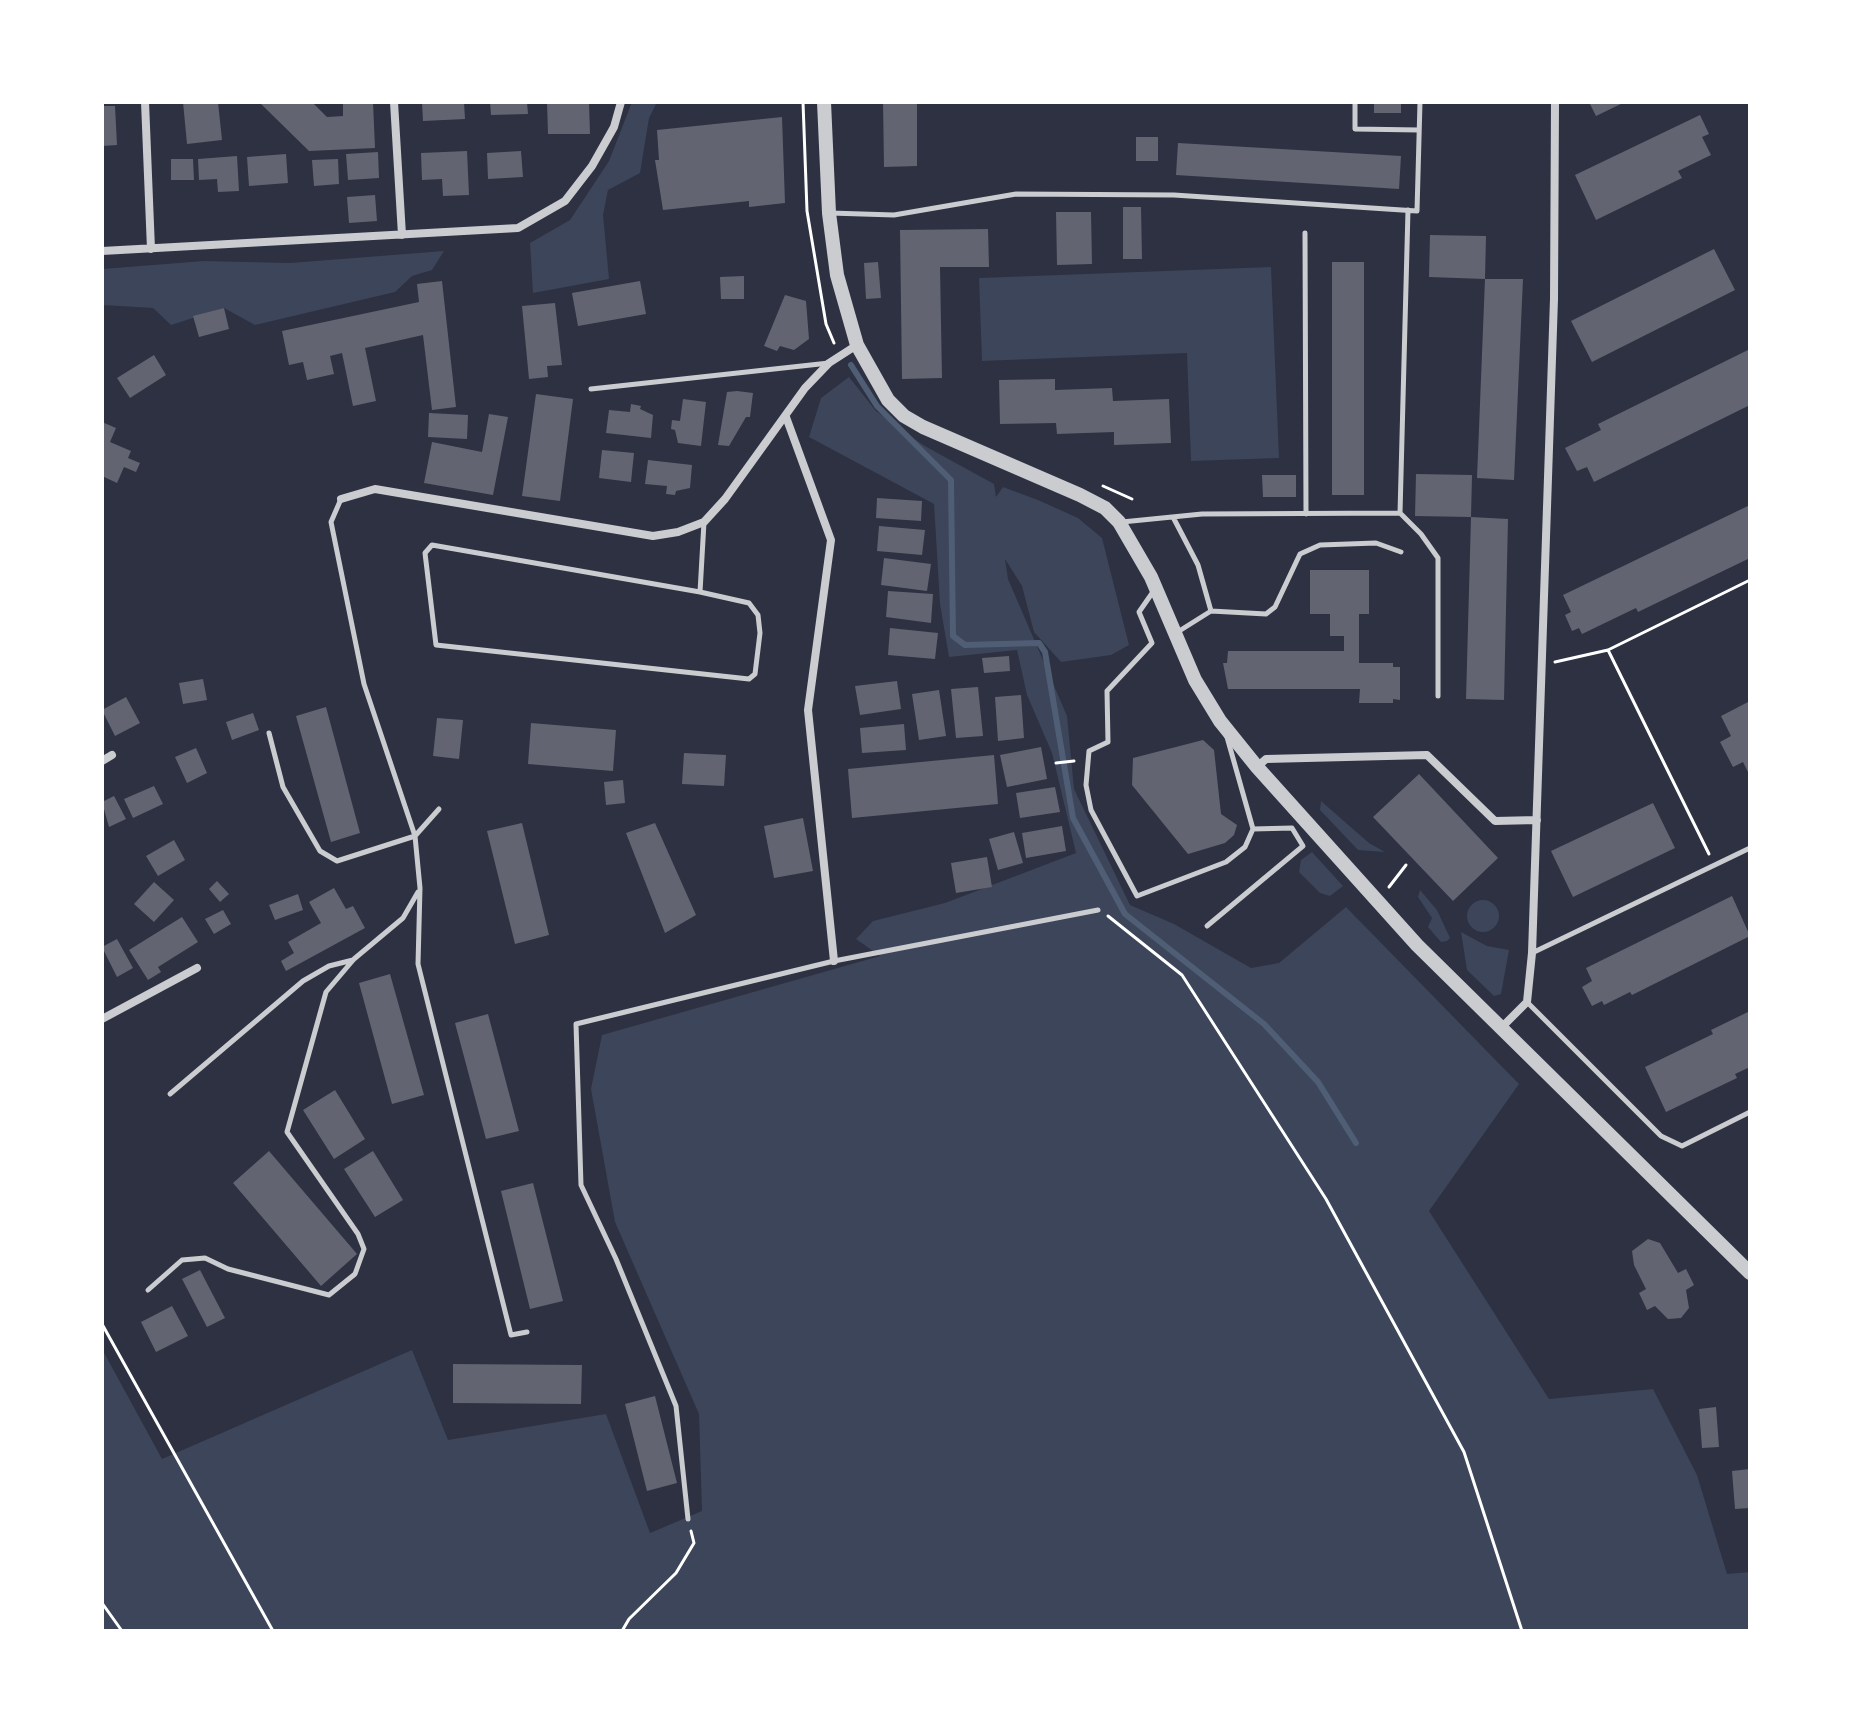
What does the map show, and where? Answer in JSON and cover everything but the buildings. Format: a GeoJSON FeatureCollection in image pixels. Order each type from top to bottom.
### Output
{"type":"FeatureCollection","features":[{"type":"Feature","properties":{"kind":"street"},"geometry":{"type":"LineString","coordinates":[[145,102],[151,249]]}},
{"type":"Feature","properties":{"kind":"street"},"geometry":{"type":"LineString","coordinates":[[394,102],[402,235]]}},
{"type":"Feature","properties":{"kind":"street"},"geometry":{"type":"LineString","coordinates":[[102,251],[518,228],[565,201],[592,166],[614,127],[621,102]]}},
{"type":"Feature","properties":{"kind":"street"},"geometry":{"type":"LineString","coordinates":[[824,102],[829,213],[837,275],[857,345],[871,374],[904,416],[1080,495],[1105,508],[1119,522],[1155,588],[1195,680],[1224,726],[1257,767],[1417,945],[1503,1026],[1750,1273]]}},
{"type":"Feature","properties":{"kind":"street"},"geometry":{"type":"LineString","coordinates":[[1503,1026],[1527,1002],[1532,953],[1554,299],[1555,102]]}},
{"type":"Feature","properties":{"kind":"street"},"geometry":{"type":"LineString","coordinates":[[341,499],[375,489],[653,536],[704,522],[805,388],[829,363],[857,345]]}},
{"type":"Feature","properties":{"kind":"street"},"geometry":{"type":"LineString","coordinates":[[786,417],[831,540],[808,710],[834,961]]}},
{"type":"Feature","properties":{"kind":"street"},"geometry":{"type":"LineString","coordinates":[[102,761],[112,755]]}},
{"type":"Feature","properties":{"kind":"street"},"geometry":{"type":"LineString","coordinates":[[1257,767],[1266,759],[1427,755],[1495,821],[1537,820]]}},
{"type":"Feature","properties":{"kind":"street"},"geometry":{"type":"LineString","coordinates":[[102,1019],[197,968]]}},
{"type":"Feature","properties":{"kind":"lane"},"geometry":{"type":"LineString","coordinates":[[1355,102],[1355,129],[1419,130]]}},
{"type":"Feature","properties":{"kind":"lane"},"geometry":{"type":"LineString","coordinates":[[829,213],[894,215],[1016,194],[1174,195],[1417,211],[1420,102]]}},
{"type":"Feature","properties":{"kind":"lane"},"geometry":{"type":"LineString","coordinates":[[1400,513],[1408,210]]}},
{"type":"Feature","properties":{"kind":"lane"},"geometry":{"type":"LineString","coordinates":[[1305,233],[1306,514]]}},
{"type":"Feature","properties":{"kind":"lane"},"geometry":{"type":"LineString","coordinates":[[591,389],[829,363]]}},
{"type":"Feature","properties":{"kind":"lane"},"geometry":{"type":"LineString","coordinates":[[341,499],[331,522],[364,684],[415,836],[420,888],[418,964],[511,1335],[527,1332]]}},
{"type":"Feature","properties":{"kind":"lane"},"geometry":{"type":"LineString","coordinates":[[1119,522],[1173,517],[1400,513],[1421,534],[1438,558],[1438,696]]}},
{"type":"Feature","properties":{"kind":"lane"},"geometry":{"type":"LineString","coordinates":[[1173,517],[1198,565],[1211,611]]}},
{"type":"Feature","properties":{"kind":"lane"},"geometry":{"type":"LineString","coordinates":[[700,592],[704,522]]}},
{"type":"Feature","properties":{"kind":"lane"},"geometry":{"type":"LineString","coordinates":[[1174,634],[1211,611],[1266,614],[1275,607],[1300,554],[1320,545],[1376,543],[1401,552]]}},
{"type":"Feature","properties":{"kind":"lane"},"geometry":{"type":"LineString","coordinates":[[432,545],[700,592],[749,603],[758,615],[760,633],[755,674],[749,679],[436,645],[425,553],[432,545]]}},
{"type":"Feature","properties":{"kind":"lane"},"geometry":{"type":"LineString","coordinates":[[1155,588],[1139,612],[1152,643],[1107,691],[1108,742],[1089,751],[1086,785],[1091,810],[1137,896],[1226,862],[1245,847],[1253,829],[1224,726]]}},
{"type":"Feature","properties":{"kind":"lane"},"geometry":{"type":"LineString","coordinates":[[269,733],[283,787],[320,851],[337,861],[415,836],[439,809]]}},
{"type":"Feature","properties":{"kind":"lane"},"geometry":{"type":"LineString","coordinates":[[1298,838],[1311,826]]}},
{"type":"Feature","properties":{"kind":"lane"},"geometry":{"type":"LineString","coordinates":[[1207,926],[1303,846],[1292,828],[1253,829]]}},
{"type":"Feature","properties":{"kind":"lane"},"geometry":{"type":"LineString","coordinates":[[1532,953],[1750,848]]}},
{"type":"Feature","properties":{"kind":"lane"},"geometry":{"type":"LineString","coordinates":[[148,1290],[182,1260],[205,1258],[228,1269],[329,1295],[355,1274],[364,1249],[358,1234],[287,1132],[326,992],[354,959],[403,918],[420,888]]}},
{"type":"Feature","properties":{"kind":"lane"},"geometry":{"type":"LineString","coordinates":[[688,1519],[676,1406],[616,1259],[581,1185],[576,1024],[834,961],[1098,910]]}},
{"type":"Feature","properties":{"kind":"lane"},"geometry":{"type":"LineString","coordinates":[[170,1094],[303,981],[329,966],[354,959]]}},
{"type":"Feature","properties":{"kind":"lane"},"geometry":{"type":"LineString","coordinates":[[1527,1002],[1661,1136],[1682,1146],[1750,1112]]}},
{"type":"Feature","properties":{"kind":"path"},"geometry":{"type":"LineString","coordinates":[[1096,483],[1132,499]]}},
{"type":"Feature","properties":{"kind":"path"},"geometry":{"type":"LineString","coordinates":[[1543,664],[1608,650],[1750,580]]}},
{"type":"Feature","properties":{"kind":"path"},"geometry":{"type":"LineString","coordinates":[[1608,650],[1715,865]]}},
{"type":"Feature","properties":{"kind":"path"},"geometry":{"type":"LineString","coordinates":[[1056,763],[1074,761]]}},
{"type":"Feature","properties":{"kind":"path"},"geometry":{"type":"LineString","coordinates":[[1392,882],[1406,865]]}},
{"type":"Feature","properties":{"kind":"path"},"geometry":{"type":"LineString","coordinates":[[1098,910],[1182,975],[1326,1199],[1464,1452],[1522,1631]]}},
{"type":"Feature","properties":{"kind":"path"},"geometry":{"type":"LineString","coordinates":[[102,1324],[273,1631]]}},
{"type":"Feature","properties":{"kind":"path"},"geometry":{"type":"LineString","coordinates":[[622,1631],[629,1619],[676,1573],[694,1543],[688,1519]]}},
{"type":"Feature","properties":{"kind":"path"},"geometry":{"type":"LineString","coordinates":[[102,1603],[122,1631]]}},
{"type":"Feature","properties":{"kind":"shaded area"},"geometry":{"type":"Polygon","coordinates":[[[632,102],[657,102],[649,118],[640,173],[608,190],[603,215],[609,279],[533,293],[530,243],[570,220],[609,161],[632,102]]]}},
{"type":"Feature","properties":{"kind":"shaded area"},"geometry":{"type":"Polygon","coordinates":[[[444,251],[432,270],[412,276],[395,292],[255,325],[224,308],[171,325],[153,308],[102,305],[102,269],[204,261],[290,263],[444,251]]]}},
{"type":"Feature","properties":{"kind":"shaded area"},"geometry":{"type":"Polygon","coordinates":[[[1271,267],[1279,458],[1191,461],[1187,353],[982,361],[979,278],[1271,267]]]}},
{"type":"Feature","properties":{"kind":"shaded area"},"geometry":{"type":"Polygon","coordinates":[[[849,377],[876,411],[923,445],[994,484],[996,497],[1003,487],[1038,500],[1078,518],[1102,538],[1129,645],[1111,655],[1061,662],[1034,632],[1022,586],[1005,559],[1008,579],[1067,716],[1074,789],[1130,905],[1174,924],[1251,968],[1279,963],[1346,907],[1519,1084],[1429,1211],[1549,1399],[1653,1389],[1697,1475],[1727,1574],[1750,1572],[1750,1631],[102,1631],[102,1349],[162,1459],[412,1350],[448,1440],[606,1414],[650,1533],[702,1511],[699,1414],[615,1222],[591,1089],[602,1035],[880,956],[856,939],[873,921],[945,903],[1076,853],[1052,753],[1027,695],[1017,650],[949,657],[940,604],[934,504],[809,437],[821,398],[849,377]]]}},
{"type":"Feature","properties":{"kind":"shaded area"},"geometry":{"type":"Polygon","coordinates":[[[1321,801],[1369,843],[1385,852],[1358,850],[1320,810],[1321,801]]]}},
{"type":"Feature","properties":{"kind":"shaded area"},"geometry":{"type":"Polygon","coordinates":[[[1312,852],[1343,886],[1330,896],[1320,893],[1299,872],[1301,860],[1312,852]]]}},
{"type":"Feature","properties":{"kind":"shaded area"},"geometry":{"type":"Polygon","coordinates":[[[1420,890],[1437,910],[1450,938],[1447,941],[1441,942],[1428,927],[1432,918],[1418,897],[1420,890]]]}},
{"type":"Feature","properties":{"kind":"shaded area"},"geometry":{"type":"Polygon","coordinates":[[[1483,900],[1494,905],[1499,916],[1494,927],[1483,932],[1472,927],[1467,916],[1472,905],[1483,900]]]}},
{"type":"Feature","properties":{"kind":"shaded area"},"geometry":{"type":"Polygon","coordinates":[[[1461,932],[1487,946],[1509,950],[1501,994],[1494,996],[1467,970],[1461,932]]]}},
{"type":"Feature","properties":{"kind":"waterway"},"geometry":{"type":"LineString","coordinates":[[851,365],[877,406],[951,480],[953,636],[965,645],[1039,643],[1045,652],[1073,818],[1125,914],[1264,1024],[1318,1082],[1356,1143]]}}]}
